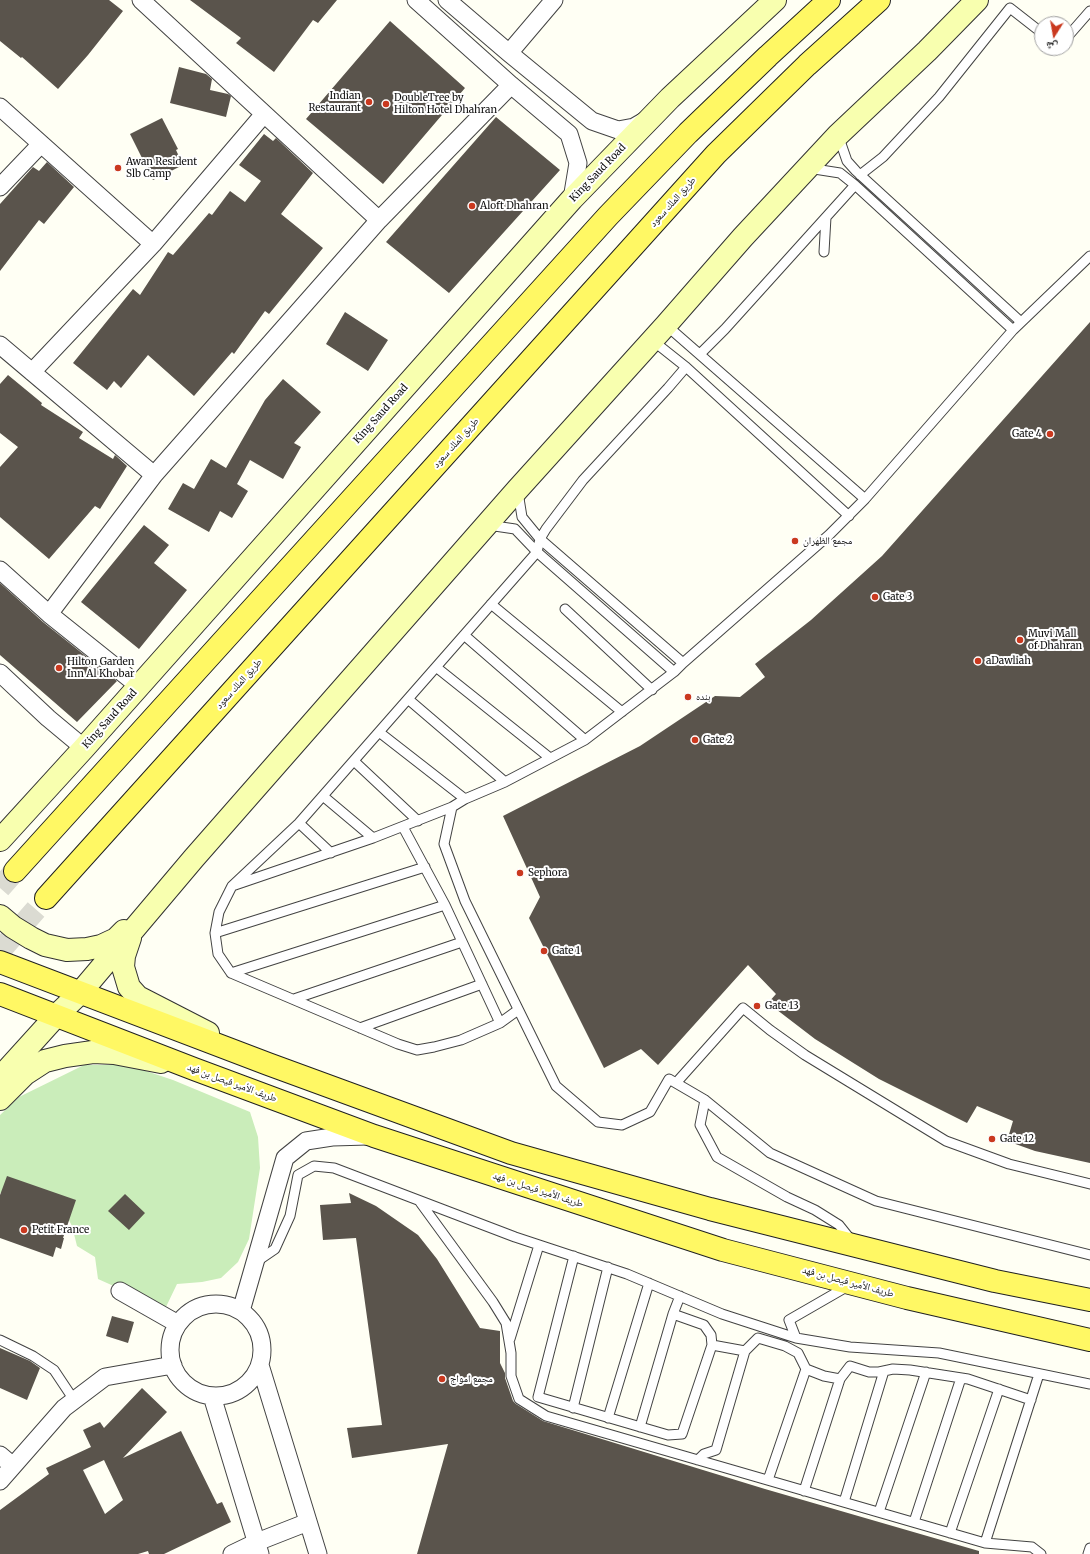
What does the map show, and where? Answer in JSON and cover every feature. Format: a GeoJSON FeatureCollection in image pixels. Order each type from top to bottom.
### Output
{"type":"FeatureCollection","features":[{"type":"Feature","properties":{"kind":"main road","name":"King Saud Road"},"geometry":{"type":"LineString","coordinates":[[1,838],[84,748],[572,200],[670,98],[776,0]]}},
{"type":"Feature","properties":{"kind":"main road"},"geometry":{"type":"LineString","coordinates":[[15,871],[608,216],[688,133],[829,0]]}},
{"type":"Feature","properties":{"kind":"main road","name":"طريق الملك سعود"},"geometry":{"type":"LineString","coordinates":[[46,898],[716,154],[807,65],[879,0]]}},
{"type":"Feature","properties":{"kind":"main road"},"geometry":{"type":"LineString","coordinates":[[0,1078],[56,1016],[80,993],[155,904],[488,525],[517,490],[743,237],[838,135],[927,51],[977,0]]}},
{"type":"Feature","properties":{"kind":"main road"},"geometry":{"type":"LineString","coordinates":[[0,916],[13,927],[45,945],[68,950],[87,949],[101,946],[116,939],[155,904]]}},
{"type":"Feature","properties":{"kind":"main road"},"geometry":{"type":"LineString","coordinates":[[135,928],[126,945],[123,967],[129,987],[138,997],[268,1064]]}},
{"type":"Feature","properties":{"kind":"main road"},"geometry":{"type":"LineString","coordinates":[[0,962],[268,1064],[511,1153],[710,1209],[995,1281],[1090,1300]]}},
{"type":"Feature","properties":{"kind":"main road","name":"طريف الأمير فيصل بن فهد"},"geometry":{"type":"LineString","coordinates":[[0,994],[194,1069],[374,1136],[723,1250],[907,1298],[1090,1340]]}},
{"type":"Feature","properties":{"kind":"main road"},"geometry":{"type":"LineString","coordinates":[[0,1099],[25,1074],[45,1062],[65,1056],[93,1052],[114,1053],[194,1069]]}},
{"type":"Feature","properties":{"kind":"street"},"geometry":{"type":"LineString","coordinates":[[141,0],[379,220]]}},
{"type":"Feature","properties":{"kind":"street"},"geometry":{"type":"LineString","coordinates":[[416,0],[511,85],[569,134],[578,163],[572,200]]}},
{"type":"Feature","properties":{"kind":"street"},"geometry":{"type":"LineString","coordinates":[[447,0],[592,121],[618,130],[634,127],[653,117]]}},
{"type":"Feature","properties":{"kind":"street"},"geometry":{"type":"LineString","coordinates":[[509,53],[554,0]]}},
{"type":"Feature","properties":{"kind":"street"},"geometry":{"type":"LineString","coordinates":[[49,614],[154,475],[379,220],[511,85]]}},
{"type":"Feature","properties":{"kind":"street"},"geometry":{"type":"LineString","coordinates":[[0,108],[153,244]]}},
{"type":"Feature","properties":{"kind":"street"},"geometry":{"type":"LineString","coordinates":[[32,372],[153,244],[264,114]]}},
{"type":"Feature","properties":{"kind":"street"},"geometry":{"type":"LineString","coordinates":[[0,187],[41,144]]}},
{"type":"Feature","properties":{"kind":"street"},"geometry":{"type":"LineString","coordinates":[[0,345],[154,475]]}},
{"type":"Feature","properties":{"kind":"street"},"geometry":{"type":"LineString","coordinates":[[0,570],[49,614],[139,686]]}},
{"type":"Feature","properties":{"kind":"street"},"geometry":{"type":"LineString","coordinates":[[0,673],[48,718],[84,748]]}},
{"type":"Feature","properties":{"kind":"street"},"geometry":{"type":"LineString","coordinates":[[241,1310],[285,1158],[306,1142],[332,1137],[374,1136]]}},
{"type":"Feature","properties":{"kind":"street"},"geometry":{"type":"LineString","coordinates":[[120,1291],[178,1324]]}},
{"type":"Feature","properties":{"kind":"street"},"geometry":{"type":"LineString","coordinates":[[214,1303],[228,1305],[241,1310],[253,1321],[260,1335],[263,1350],[260,1365],[253,1378],[242,1388],[228,1394],[212,1396],[200,1393],[188,1386],[179,1377],[173,1365],[170,1351],[172,1337],[178,1324],[187,1313],[200,1306],[214,1303]]}},
{"type":"Feature","properties":{"kind":"street"},"geometry":{"type":"LineString","coordinates":[[0,1481],[64,1408],[105,1377],[173,1365]]}},
{"type":"Feature","properties":{"kind":"street"},"geometry":{"type":"LineString","coordinates":[[260,1365],[318,1554]]}},
{"type":"Feature","properties":{"kind":"street"},"geometry":{"type":"LineString","coordinates":[[212,1396],[258,1548]]}},
{"type":"Feature","properties":{"kind":"street"},"geometry":{"type":"LineString","coordinates":[[0,1455],[13,1466]]}},
{"type":"Feature","properties":{"kind":"street"},"geometry":{"type":"LineString","coordinates":[[232,1554],[258,1548],[308,1522]]}},
{"type":"Feature","properties":{"kind":"lane"},"geometry":{"type":"LineString","coordinates":[[860,175],[883,157],[939,97],[1010,8],[1034,27]]}},
{"type":"Feature","properties":{"kind":"lane"},"geometry":{"type":"LineString","coordinates":[[1074,29],[1090,11]]}},
{"type":"Feature","properties":{"kind":"lane"},"geometry":{"type":"LineString","coordinates":[[838,135],[847,161],[860,175],[1021,322]]}},
{"type":"Feature","properties":{"kind":"lane"},"geometry":{"type":"LineString","coordinates":[[807,168],[840,173],[1013,330]]}},
{"type":"Feature","properties":{"kind":"lane"},"geometry":{"type":"LineString","coordinates":[[700,354],[725,329],[855,185]]}},
{"type":"Feature","properties":{"kind":"lane"},"geometry":{"type":"LineString","coordinates":[[824,252],[826,216]]}},
{"type":"Feature","properties":{"kind":"lane"},"geometry":{"type":"LineString","coordinates":[[232,886],[373,838],[452,807],[465,799],[505,782],[585,740],[674,672],[849,516],[1013,330],[1090,256]]}},
{"type":"Feature","properties":{"kind":"lane"},"geometry":{"type":"LineString","coordinates":[[659,332],[700,354],[865,498]]}},
{"type":"Feature","properties":{"kind":"lane"},"geometry":{"type":"LineString","coordinates":[[659,332],[686,367],[849,516]]}},
{"type":"Feature","properties":{"kind":"lane"},"geometry":{"type":"LineString","coordinates":[[518,1010],[500,1024],[461,1040],[417,1050],[398,1044],[231,973],[218,954],[215,933],[219,912],[232,886],[299,823],[537,552],[540,539],[557,512],[583,480],[686,367]]}},
{"type":"Feature","properties":{"kind":"lane"},"geometry":{"type":"LineString","coordinates":[[517,490],[522,517],[540,539],[683,663]]}},
{"type":"Feature","properties":{"kind":"lane"},"geometry":{"type":"LineString","coordinates":[[488,525],[516,529],[537,552],[674,672]]}},
{"type":"Feature","properties":{"kind":"lane"},"geometry":{"type":"LineString","coordinates":[[491,604],[622,712]]}},
{"type":"Feature","properties":{"kind":"lane"},"geometry":{"type":"LineString","coordinates":[[565,609],[652,690]]}},
{"type":"Feature","properties":{"kind":"lane"},"geometry":{"type":"LineString","coordinates":[[464,635],[585,740]]}},
{"type":"Feature","properties":{"kind":"lane"},"geometry":{"type":"LineString","coordinates":[[436,667],[550,758]]}},
{"type":"Feature","properties":{"kind":"lane"},"geometry":{"type":"LineString","coordinates":[[408,699],[505,782]]}},
{"type":"Feature","properties":{"kind":"lane"},"geometry":{"type":"LineString","coordinates":[[379,732],[465,799]]}},
{"type":"Feature","properties":{"kind":"lane"},"geometry":{"type":"LineString","coordinates":[[354,761],[418,821]]}},
{"type":"Feature","properties":{"kind":"lane"},"geometry":{"type":"LineString","coordinates":[[323,796],[373,838]]}},
{"type":"Feature","properties":{"kind":"lane"},"geometry":{"type":"LineString","coordinates":[[452,807],[444,844],[465,901],[556,1086],[598,1122],[622,1125],[650,1112],[669,1079],[705,1100],[770,1153],[876,1202],[1090,1255]]}},
{"type":"Feature","properties":{"kind":"lane"},"geometry":{"type":"LineString","coordinates":[[299,823],[331,853]]}},
{"type":"Feature","properties":{"kind":"lane"},"geometry":{"type":"LineString","coordinates":[[403,827],[445,904],[500,1024]]}},
{"type":"Feature","properties":{"kind":"lane"},"geometry":{"type":"LineString","coordinates":[[215,933],[425,867]]}},
{"type":"Feature","properties":{"kind":"lane"},"geometry":{"type":"LineString","coordinates":[[231,973],[445,904]]}},
{"type":"Feature","properties":{"kind":"lane"},"geometry":{"type":"LineString","coordinates":[[294,1000],[462,942]]}},
{"type":"Feature","properties":{"kind":"lane"},"geometry":{"type":"LineString","coordinates":[[360,1028],[482,984]]}},
{"type":"Feature","properties":{"kind":"lane"},"geometry":{"type":"LineString","coordinates":[[676,1083],[743,1008],[770,1030],[805,1055],[946,1141],[1009,1164],[1090,1184]]}},
{"type":"Feature","properties":{"kind":"lane"},"geometry":{"type":"LineString","coordinates":[[705,1100],[700,1125],[716,1157],[788,1197],[815,1210],[839,1225],[856,1246]]}},
{"type":"Feature","properties":{"kind":"lane"},"geometry":{"type":"LineString","coordinates":[[256,1262],[275,1249],[290,1216],[298,1175],[314,1166],[334,1168],[420,1202],[539,1245],[608,1267],[722,1314],[796,1338],[850,1347],[939,1353],[1090,1384]]}},
{"type":"Feature","properties":{"kind":"lane"},"geometry":{"type":"LineString","coordinates":[[420,1202],[493,1302],[506,1323],[511,1352],[511,1376],[520,1399],[546,1416],[984,1543],[1032,1547],[1041,1554]]}},
{"type":"Feature","properties":{"kind":"lane"},"geometry":{"type":"LineString","coordinates":[[509,1342],[539,1245]]}},
{"type":"Feature","properties":{"kind":"lane"},"geometry":{"type":"LineString","coordinates":[[574,1256],[538,1398],[668,1435],[682,1434],[712,1345],[711,1335],[704,1325],[673,1314]]}},
{"type":"Feature","properties":{"kind":"lane"},"geometry":{"type":"LineString","coordinates":[[573,1408],[608,1267]]}},
{"type":"Feature","properties":{"kind":"lane"},"geometry":{"type":"LineString","coordinates":[[608,1418],[649,1283]]}},
{"type":"Feature","properties":{"kind":"lane"},"geometry":{"type":"LineString","coordinates":[[796,1338],[789,1320],[853,1283]]}},
{"type":"Feature","properties":{"kind":"lane"},"geometry":{"type":"LineString","coordinates":[[640,1427],[673,1314],[680,1296]]}},
{"type":"Feature","properties":{"kind":"lane"},"geometry":{"type":"LineString","coordinates":[[698,1460],[704,1454],[716,1450],[745,1351],[758,1338],[785,1346],[798,1353],[806,1369],[824,1376],[840,1379]]}},
{"type":"Feature","properties":{"kind":"lane"},"geometry":{"type":"LineString","coordinates":[[0,1340],[33,1356],[54,1370],[74,1400]]}},
{"type":"Feature","properties":{"kind":"lane"},"geometry":{"type":"LineString","coordinates":[[712,1345],[745,1351]]}},
{"type":"Feature","properties":{"kind":"lane"},"geometry":{"type":"LineString","coordinates":[[804,1491],[840,1379],[850,1366],[869,1372],[893,1369],[910,1370],[961,1378],[1031,1400]]}},
{"type":"Feature","properties":{"kind":"lane"},"geometry":{"type":"LineString","coordinates":[[768,1480],[806,1369]]}},
{"type":"Feature","properties":{"kind":"lane"},"geometry":{"type":"LineString","coordinates":[[844,1502],[884,1371]]}},
{"type":"Feature","properties":{"kind":"lane"},"geometry":{"type":"LineString","coordinates":[[879,1512],[926,1372]]}},
{"type":"Feature","properties":{"kind":"lane"},"geometry":{"type":"LineString","coordinates":[[984,1543],[1040,1374]]}},
{"type":"Feature","properties":{"kind":"lane"},"geometry":{"type":"LineString","coordinates":[[914,1522],[961,1378]]}},
{"type":"Feature","properties":{"kind":"lane"},"geometry":{"type":"LineString","coordinates":[[950,1533],[998,1389]]}},
{"type":"Feature","properties":{"kind":"lane"},"geometry":{"type":"LineString","coordinates":[[1088,1554],[1090,1548]]}},
{"type":"Feature","properties":{"kind":"green space"},"geometry":{"type":"Polygon","coordinates":[[[84,1065],[128,1065],[173,1080],[250,1112],[258,1137],[260,1168],[249,1239],[238,1262],[221,1278],[202,1282],[177,1284],[165,1309],[98,1279],[95,1257],[77,1246],[72,1226],[63,1209],[7,1191],[0,1193],[0,1115],[19,1097],[84,1065]]]}},
{"type":"Feature","properties":{"kind":"building"},"geometry":{"type":"Polygon","coordinates":[[[0,0],[109,0],[123,11],[88,55],[58,89],[22,57],[21,58],[0,41],[0,0]]]}},
{"type":"Feature","properties":{"kind":"building"},"geometry":{"type":"Polygon","coordinates":[[[190,0],[337,0],[318,23],[313,20],[274,72],[236,43],[241,38],[190,0]]]}},
{"type":"Feature","properties":{"kind":"building","name":"DoubleTree by Hilton Hotel Dhahran"},"geometry":{"type":"Polygon","coordinates":[[[390,21],[465,88],[383,184],[306,119],[390,21]]]}},
{"type":"Feature","properties":{"kind":"building"},"geometry":{"type":"Polygon","coordinates":[[[179,67],[206,74],[212,79],[210,90],[231,96],[226,117],[170,103],[179,67]]]}},
{"type":"Feature","properties":{"kind":"building","name":"Aloft Dhahran"},"geometry":{"type":"Polygon","coordinates":[[[496,117],[560,170],[449,293],[386,242],[496,117]]]}},
{"type":"Feature","properties":{"kind":"building"},"geometry":{"type":"Polygon","coordinates":[[[162,118],[178,149],[176,150],[183,165],[153,180],[130,134],[162,118]]]}},
{"type":"Feature","properties":{"kind":"building"},"geometry":{"type":"Polygon","coordinates":[[[264,134],[273,141],[276,138],[313,173],[281,214],[323,248],[269,314],[265,311],[234,354],[232,352],[194,396],[148,355],[121,388],[114,381],[107,390],[73,363],[133,289],[140,295],[168,252],[173,255],[209,213],[212,215],[230,191],[245,202],[261,181],[239,165],[264,134]]]}},
{"type":"Feature","properties":{"kind":"building"},"geometry":{"type":"Polygon","coordinates":[[[47,162],[74,187],[44,224],[39,220],[0,271],[0,204],[33,167],[39,171],[47,162]]]}},
{"type":"Feature","properties":{"kind":"building"},"geometry":{"type":"Polygon","coordinates":[[[345,312],[388,340],[368,371],[326,344],[345,312]]]}},
{"type":"Feature","properties":{"kind":"building"},"geometry":{"type":"Polygon","coordinates":[[[1090,322],[1090,1163],[1035,1151],[1007,1141],[1013,1121],[977,1106],[967,1123],[879,1079],[815,1039],[768,1003],[776,994],[748,965],[658,1065],[641,1049],[604,1068],[529,918],[540,897],[503,816],[640,746],[715,696],[740,697],[765,677],[755,664],[811,620],[882,556],[1090,322]]]}},
{"type":"Feature","properties":{"kind":"building"},"geometry":{"type":"Polygon","coordinates":[[[8,375],[42,403],[41,405],[83,432],[79,438],[113,459],[115,455],[127,466],[100,509],[95,506],[49,559],[0,517],[0,467],[18,447],[0,433],[0,384],[8,375]]]}},
{"type":"Feature","properties":{"kind":"building"},"geometry":{"type":"Polygon","coordinates":[[[283,379],[321,412],[294,443],[301,447],[283,479],[250,460],[237,484],[248,491],[232,518],[220,511],[209,532],[168,509],[183,483],[194,489],[211,459],[226,468],[265,400],[283,379]]]}},
{"type":"Feature","properties":{"kind":"building"},"geometry":{"type":"Polygon","coordinates":[[[144,525],[169,545],[154,563],[187,590],[139,649],[81,602],[144,525]]]}},
{"type":"Feature","properties":{"kind":"building","name":"Hilton Garden Inn Al Khobar"},"geometry":{"type":"Polygon","coordinates":[[[0,583],[43,622],[117,681],[77,722],[0,655],[0,583]]]}},
{"type":"Feature","properties":{"kind":"building"},"geometry":{"type":"Polygon","coordinates":[[[7,1176],[76,1200],[63,1238],[61,1249],[56,1247],[53,1257],[0,1238],[0,1195],[7,1176]]]}},
{"type":"Feature","properties":{"kind":"building","name":"مجمع امواج"},"geometry":{"type":"Polygon","coordinates":[[[349,1193],[376,1206],[418,1235],[437,1259],[480,1328],[500,1331],[500,1363],[505,1373],[505,1378],[513,1401],[543,1421],[765,1489],[979,1551],[979,1554],[417,1554],[448,1444],[352,1458],[347,1428],[382,1425],[356,1238],[323,1240],[320,1205],[351,1203],[349,1193]]]}},
{"type":"Feature","properties":{"kind":"building"},"geometry":{"type":"Polygon","coordinates":[[[125,1194],[145,1213],[129,1230],[108,1211],[125,1194]]]}},
{"type":"Feature","properties":{"kind":"building"},"geometry":{"type":"Polygon","coordinates":[[[112,1316],[134,1322],[128,1343],[106,1336],[112,1316]]]}},
{"type":"Feature","properties":{"kind":"building"},"geometry":{"type":"Polygon","coordinates":[[[0,1348],[30,1361],[40,1368],[27,1400],[0,1388],[0,1348]]]}},
{"type":"Feature","properties":{"kind":"building"},"geometry":{"type":"Polygon","coordinates":[[[142,1388],[167,1412],[123,1458],[181,1431],[217,1504],[222,1502],[231,1522],[164,1554],[149,1554],[148,1551],[138,1554],[0,1554],[0,1510],[49,1474],[46,1468],[91,1447],[83,1430],[100,1422],[104,1428],[142,1388]],[[104,1460],[83,1470],[105,1514],[123,1500],[104,1460]]]}},
{"type":"Feature","properties":{"kind":"tunnel"},"geometry":{"type":"LineString","coordinates":[[0,888],[15,871]]}},
{"type":"Feature","properties":{"kind":"tunnel"},"geometry":{"type":"LineString","coordinates":[[0,951],[46,898]]}},
{"type":"Feature","properties":{"kind":"place","name":"Indian Restaurant"},"geometry":{"type":"Point","coordinates":[369,102]}},
{"type":"Feature","properties":{"kind":"place","name":"DoubleTree by Hilton Hotel Dhahran"},"geometry":{"type":"Point","coordinates":[386,104]}},
{"type":"Feature","properties":{"kind":"place","name":"Awan Resident Slb Camp"},"geometry":{"type":"Point","coordinates":[118,168]}},
{"type":"Feature","properties":{"kind":"place","name":"Aloft Dhahran"},"geometry":{"type":"Point","coordinates":[472,206]}},
{"type":"Feature","properties":{"kind":"place","name":"Gate 4"},"geometry":{"type":"Point","coordinates":[1050,434]}},
{"type":"Feature","properties":{"kind":"place","name":"مجمع الظهران"},"geometry":{"type":"Point","coordinates":[795,541]}},
{"type":"Feature","properties":{"kind":"place","name":"Gate 3"},"geometry":{"type":"Point","coordinates":[875,597]}},
{"type":"Feature","properties":{"kind":"place","name":"Muvi Mall of Dhahran"},"geometry":{"type":"Point","coordinates":[1020,640]}},
{"type":"Feature","properties":{"kind":"place","name":"aDawliah"},"geometry":{"type":"Point","coordinates":[978,661]}},
{"type":"Feature","properties":{"kind":"place","name":"Hilton Garden Inn Al Khobar"},"geometry":{"type":"Point","coordinates":[59,668]}},
{"type":"Feature","properties":{"kind":"place","name":"بنده"},"geometry":{"type":"Point","coordinates":[688,697]}},
{"type":"Feature","properties":{"kind":"place","name":"Gate 2"},"geometry":{"type":"Point","coordinates":[695,740]}},
{"type":"Feature","properties":{"kind":"place","name":"Sephora"},"geometry":{"type":"Point","coordinates":[520,873]}},
{"type":"Feature","properties":{"kind":"place","name":"Gate 1"},"geometry":{"type":"Point","coordinates":[544,951]}},
{"type":"Feature","properties":{"kind":"place","name":"Gate 13"},"geometry":{"type":"Point","coordinates":[757,1006]}},
{"type":"Feature","properties":{"kind":"place","name":"Gate 12"},"geometry":{"type":"Point","coordinates":[992,1139]}},
{"type":"Feature","properties":{"kind":"place","name":"Petit France"},"geometry":{"type":"Point","coordinates":[24,1230]}},
{"type":"Feature","properties":{"kind":"place","name":"مجمع امواج"},"geometry":{"type":"Point","coordinates":[442,1379]}}]}
